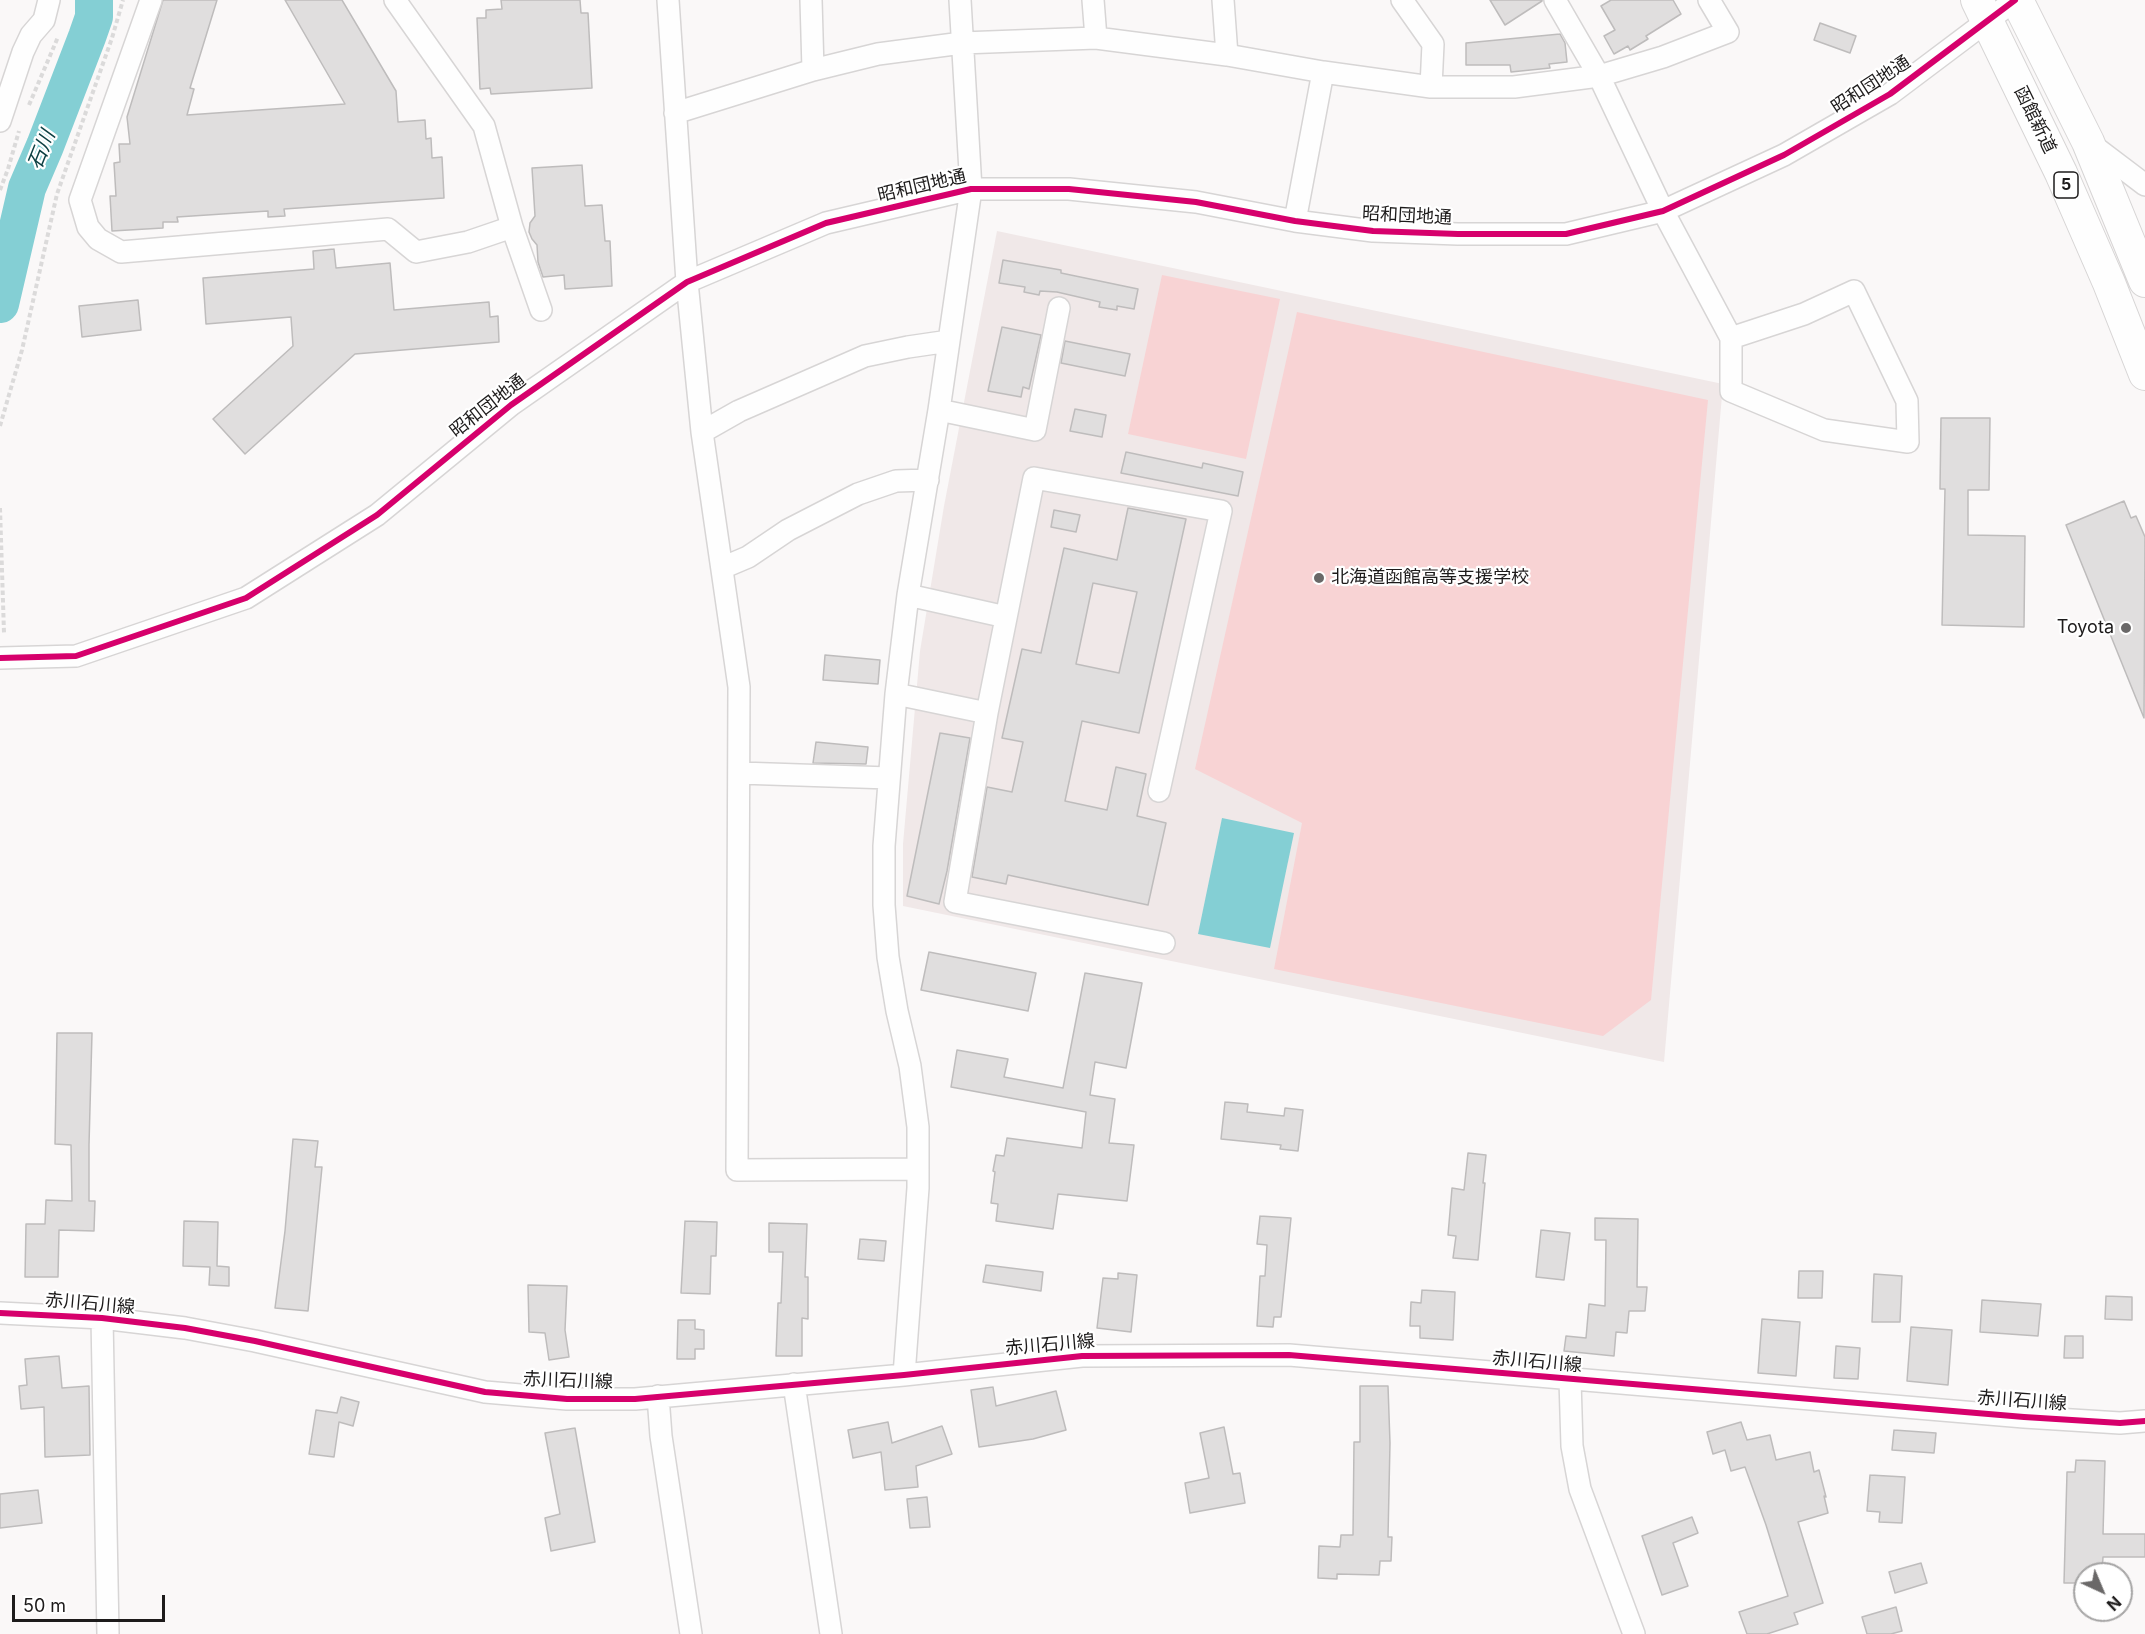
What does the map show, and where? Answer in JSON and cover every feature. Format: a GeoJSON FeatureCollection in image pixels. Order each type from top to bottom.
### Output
{"type":"FeatureCollection","features":[{"type":"Feature","properties":{"kind":"highway","name":"函館新道"},"geometry":{"type":"LineString","coordinates":[[2016,0],[2088,142],[2145,281]]}},
{"type":"Feature","properties":{"kind":"highway","name":"函館新道"},"geometry":{"type":"LineString","coordinates":[[1983,10],[2065,183],[2109,283],[2145,374]]}},
{"type":"Feature","properties":{"kind":"street"},"geometry":{"type":"LineString","coordinates":[[10,125],[23,52],[31,35],[44,20],[49,0]]}},
{"type":"Feature","properties":{"kind":"street"},"geometry":{"type":"LineString","coordinates":[[151,0],[80,200],[88,226],[98,239],[121,252],[388,229],[416,252],[476,240],[512,227]]}},
{"type":"Feature","properties":{"kind":"street"},"geometry":{"type":"LineString","coordinates":[[395,0],[484,126],[512,227],[541,310]]}},
{"type":"Feature","properties":{"kind":"street"},"geometry":{"type":"LineString","coordinates":[[668,0],[687,282],[702,432],[740,687],[737,1170],[918,1169]]}},
{"type":"Feature","properties":{"kind":"street"},"geometry":{"type":"LineString","coordinates":[[811,0],[813,70]]}},
{"type":"Feature","properties":{"kind":"street"},"geometry":{"type":"LineString","coordinates":[[904,1375],[918,1169],[918,1126],[910,1066],[897,1011],[888,957],[884,904],[884,846],[896,694],[908,595],[939,410],[971,189],[960,0]]}},
{"type":"Feature","properties":{"kind":"street"},"geometry":{"type":"LineString","coordinates":[[1093,0],[1096,38]]}},
{"type":"Feature","properties":{"kind":"street"},"geometry":{"type":"LineString","coordinates":[[1223,0],[1227,55]]}},
{"type":"Feature","properties":{"kind":"street"},"geometry":{"type":"LineString","coordinates":[[1402,0],[1433,44],[1431,87]]}},
{"type":"Feature","properties":{"kind":"street"},"geometry":{"type":"LineString","coordinates":[[1555,0],[1599,76],[1663,211],[1731,338],[1731,391],[1824,430],[1908,442],[1907,401],[1854,291],[1804,314],[1731,338]]}},
{"type":"Feature","properties":{"kind":"street"},"geometry":{"type":"LineString","coordinates":[[675,113],[813,70],[878,54],[962,43],[1096,38],[1227,55],[1323,72],[1431,87],[1514,87],[1599,76],[1663,57],[1728,32],[1709,0]]}},
{"type":"Feature","properties":{"kind":"street","name":"昭和団地通"},"geometry":{"type":"LineString","coordinates":[[0,658],[76,656],[246,598],[377,514],[511,405],[687,282],[826,224],[971,189],[1069,189],[1196,202],[1295,221],[1373,231],[1566,234],[1663,211],[1784,155],[1890,94],[1983,10],[2016,0]]}},
{"type":"Feature","properties":{"kind":"street"},"geometry":{"type":"LineString","coordinates":[[1295,221],[1323,72]]}},
{"type":"Feature","properties":{"kind":"street"},"geometry":{"type":"LineString","coordinates":[[2088,142],[2145,185]]}},
{"type":"Feature","properties":{"kind":"street"},"geometry":{"type":"LineString","coordinates":[[939,410],[1035,430],[1059,308]]}},
{"type":"Feature","properties":{"kind":"street"},"geometry":{"type":"LineString","coordinates":[[702,432],[739,411],[865,356],[949,341]]}},
{"type":"Feature","properties":{"kind":"street"},"geometry":{"type":"LineString","coordinates":[[1159,791],[1221,512],[1034,478],[987,713],[955,902],[1164,943]]}},
{"type":"Feature","properties":{"kind":"street"},"geometry":{"type":"LineString","coordinates":[[722,568],[748,557],[788,530],[858,494],[896,481],[927,480]]}},
{"type":"Feature","properties":{"kind":"street"},"geometry":{"type":"LineString","coordinates":[[908,595],[1006,617]]}},
{"type":"Feature","properties":{"kind":"street"},"geometry":{"type":"LineString","coordinates":[[896,694],[987,713]]}},
{"type":"Feature","properties":{"kind":"street"},"geometry":{"type":"LineString","coordinates":[[740,773],[889,778]]}},
{"type":"Feature","properties":{"kind":"street","name":"赤川石川線"},"geometry":{"type":"LineString","coordinates":[[0,1312],[102,1318],[185,1328],[485,1392],[567,1399],[658,1396],[904,1375],[1082,1356],[1289,1355],[2024,1417],[2120,1422],[2145,1420]]}},
{"type":"Feature","properties":{"kind":"street"},"geometry":{"type":"LineString","coordinates":[[102,1318],[108,1634]]}},
{"type":"Feature","properties":{"kind":"street"},"geometry":{"type":"LineString","coordinates":[[1570,1380],[1572,1446],[1580,1488],[1634,1634]]}},
{"type":"Feature","properties":{"kind":"street"},"geometry":{"type":"LineString","coordinates":[[794,1384],[831,1634]]}},
{"type":"Feature","properties":{"kind":"street"},"geometry":{"type":"LineString","coordinates":[[658,1396],[660,1436],[691,1634]]}},
{"type":"Feature","properties":{"kind":"path"},"geometry":{"type":"LineString","coordinates":[[0,426],[22,350],[57,194],[123,0]]}},
{"type":"Feature","properties":{"kind":"path"},"geometry":{"type":"LineString","coordinates":[[28,107],[60,32]]}},
{"type":"Feature","properties":{"kind":"path"},"geometry":{"type":"LineString","coordinates":[[0,190],[10,125]]}},
{"type":"Feature","properties":{"kind":"path"},"geometry":{"type":"LineString","coordinates":[[0,508],[4,633]]}},
{"type":"Feature","properties":{"kind":"shaded area","name":"北海道函館高等支援学校"},"geometry":{"type":"Polygon","coordinates":[[[997,231],[1723,384],[1664,1062],[903,906],[903,844],[920,651],[944,506],[997,231]]]}},
{"type":"Feature","properties":{"kind":"shaded area"},"geometry":{"type":"Polygon","coordinates":[[[1162,275],[1280,299],[1246,459],[1128,434],[1162,275]]]}},
{"type":"Feature","properties":{"kind":"shaded area"},"geometry":{"type":"Polygon","coordinates":[[[1297,312],[1708,400],[1651,1000],[1603,1036],[1274,969],[1302,823],[1195,769],[1297,312]]]}},
{"type":"Feature","properties":{"kind":"water"},"geometry":{"type":"Polygon","coordinates":[[[1222,818],[1294,833],[1270,948],[1198,934],[1222,818]]]}},
{"type":"Feature","properties":{"kind":"building"},"geometry":{"type":"Polygon","coordinates":[[[163,0],[217,0],[190,88],[194,89],[187,115],[345,104],[285,0],[342,0],[396,91],[398,122],[425,120],[426,139],[431,138],[432,158],[442,157],[444,198],[284,209],[285,216],[268,217],[268,211],[177,217],[178,222],[163,222],[163,228],[112,231],[110,196],[116,196],[114,163],[120,162],[119,144],[130,144],[127,117],[163,0]]]}},
{"type":"Feature","properties":{"kind":"building"},"geometry":{"type":"Polygon","coordinates":[[[501,0],[580,0],[581,13],[588,13],[592,88],[491,94],[490,88],[480,89],[477,18],[486,18],[486,10],[502,9],[501,0]]]}},
{"type":"Feature","properties":{"kind":"building"},"geometry":{"type":"Polygon","coordinates":[[[1490,0],[1542,0],[1542,1],[1505,25],[1490,0]]]}},
{"type":"Feature","properties":{"kind":"building"},"geometry":{"type":"Polygon","coordinates":[[[1611,0],[1673,0],[1681,14],[1646,36],[1648,39],[1630,50],[1628,46],[1614,54],[1604,36],[1615,30],[1601,6],[1611,0]]]}},
{"type":"Feature","properties":{"kind":"building"},"geometry":{"type":"Polygon","coordinates":[[[1820,23],[1856,36],[1850,53],[1814,40],[1820,23]]]}},
{"type":"Feature","properties":{"kind":"building"},"geometry":{"type":"Polygon","coordinates":[[[1560,34],[1565,43],[1567,62],[1549,64],[1550,68],[1511,72],[1510,65],[1466,65],[1466,43],[1560,34]]]}},
{"type":"Feature","properties":{"kind":"building"},"geometry":{"type":"Polygon","coordinates":[[[582,165],[585,206],[602,205],[605,241],[610,241],[612,286],[565,289],[564,275],[543,277],[538,262],[537,245],[529,232],[530,223],[535,216],[532,168],[582,165]]]}},
{"type":"Feature","properties":{"kind":"building"},"geometry":{"type":"Polygon","coordinates":[[[334,249],[336,268],[390,263],[394,310],[489,302],[490,317],[498,316],[499,342],[355,354],[245,454],[213,419],[293,346],[291,317],[206,324],[203,278],[314,269],[313,251],[334,249]]]}},
{"type":"Feature","properties":{"kind":"building"},"geometry":{"type":"Polygon","coordinates":[[[1003,260],[1061,270],[1061,273],[1138,289],[1134,309],[1117,306],[1117,310],[1099,307],[1100,302],[1057,292],[1040,291],[1039,295],[1024,292],[1025,287],[999,283],[1003,260]]]}},
{"type":"Feature","properties":{"kind":"building"},"geometry":{"type":"Polygon","coordinates":[[[138,300],[141,330],[82,337],[79,306],[138,300]]]}},
{"type":"Feature","properties":{"kind":"building"},"geometry":{"type":"Polygon","coordinates":[[[1002,327],[1041,335],[1029,389],[1023,387],[1021,397],[988,391],[1002,327]]]}},
{"type":"Feature","properties":{"kind":"building"},"geometry":{"type":"Polygon","coordinates":[[[1065,341],[1130,354],[1125,376],[1061,363],[1065,341]]]}},
{"type":"Feature","properties":{"kind":"building"},"geometry":{"type":"Polygon","coordinates":[[[1075,409],[1106,415],[1102,437],[1070,431],[1075,409]]]}},
{"type":"Feature","properties":{"kind":"building"},"geometry":{"type":"Polygon","coordinates":[[[1941,418],[1990,418],[1989,490],[1968,490],[1968,535],[2025,536],[2024,627],[1942,625],[1945,489],[1940,489],[1941,418]]]}},
{"type":"Feature","properties":{"kind":"building"},"geometry":{"type":"Polygon","coordinates":[[[1126,452],[1202,468],[1203,463],[1243,472],[1238,496],[1121,473],[1126,452]]]}},
{"type":"Feature","properties":{"kind":"building","name":"Toyota"},"geometry":{"type":"Polygon","coordinates":[[[2124,501],[2131,518],[2136,516],[2145,537],[2144,718],[2066,525],[2124,501]]]}},
{"type":"Feature","properties":{"kind":"building"},"geometry":{"type":"Polygon","coordinates":[[[1128,508],[1186,519],[1139,733],[1082,721],[1065,801],[1107,810],[1116,767],[1146,774],[1137,816],[1166,823],[1148,905],[1008,875],[1006,884],[972,877],[987,787],[1012,792],[1023,742],[1002,738],[1022,649],[1041,653],[1064,548],[1117,560],[1128,508]],[[1093,583],[1076,664],[1119,673],[1137,592],[1093,583]]]}},
{"type":"Feature","properties":{"kind":"building"},"geometry":{"type":"Polygon","coordinates":[[[1054,510],[1080,515],[1076,532],[1051,527],[1054,510]]]}},
{"type":"Feature","properties":{"kind":"building"},"geometry":{"type":"Polygon","coordinates":[[[825,655],[880,660],[878,684],[823,680],[825,655]]]}},
{"type":"Feature","properties":{"kind":"building"},"geometry":{"type":"Polygon","coordinates":[[[940,733],[970,738],[947,871],[939,904],[907,896],[940,733]]]}},
{"type":"Feature","properties":{"kind":"building"},"geometry":{"type":"Polygon","coordinates":[[[816,742],[868,747],[866,764],[813,763],[816,742]]]}},
{"type":"Feature","properties":{"kind":"building"},"geometry":{"type":"Polygon","coordinates":[[[929,952],[1036,973],[1028,1011],[921,990],[929,952]]]}},
{"type":"Feature","properties":{"kind":"building"},"geometry":{"type":"Polygon","coordinates":[[[1085,973],[1142,983],[1126,1068],[1095,1062],[1090,1095],[1115,1099],[1109,1143],[1134,1145],[1127,1201],[1058,1194],[1053,1229],[996,1221],[998,1204],[991,1203],[995,1172],[993,1171],[996,1155],[1004,1156],[1007,1138],[1082,1148],[1086,1112],[951,1087],[957,1050],[1008,1059],[1004,1077],[1063,1088],[1085,973]]]}},
{"type":"Feature","properties":{"kind":"building"},"geometry":{"type":"Polygon","coordinates":[[[57,1033],[92,1033],[89,1201],[95,1201],[94,1231],[59,1230],[58,1277],[25,1277],[26,1224],[45,1224],[46,1200],[72,1201],[71,1145],[55,1144],[57,1033]]]}},
{"type":"Feature","properties":{"kind":"building"},"geometry":{"type":"Polygon","coordinates":[[[1225,1102],[1248,1104],[1247,1112],[1284,1116],[1285,1108],[1303,1110],[1298,1151],[1280,1149],[1281,1145],[1221,1139],[1225,1102]]]}},
{"type":"Feature","properties":{"kind":"building"},"geometry":{"type":"Polygon","coordinates":[[[293,1139],[318,1141],[315,1167],[322,1167],[308,1311],[275,1308],[293,1139]]]}},
{"type":"Feature","properties":{"kind":"building"},"geometry":{"type":"Polygon","coordinates":[[[1468,1153],[1486,1155],[1478,1260],[1453,1258],[1456,1236],[1448,1235],[1452,1188],[1464,1190],[1468,1153]]]}},
{"type":"Feature","properties":{"kind":"building"},"geometry":{"type":"Polygon","coordinates":[[[1260,1216],[1291,1218],[1281,1317],[1274,1317],[1273,1327],[1257,1326],[1260,1276],[1265,1276],[1267,1245],[1257,1244],[1260,1216]]]}},
{"type":"Feature","properties":{"kind":"building"},"geometry":{"type":"Polygon","coordinates":[[[1595,1218],[1638,1219],[1637,1287],[1647,1287],[1645,1311],[1629,1311],[1627,1333],[1616,1332],[1614,1356],[1564,1351],[1566,1336],[1586,1338],[1589,1304],[1605,1306],[1606,1240],[1595,1240],[1595,1218]]]}},
{"type":"Feature","properties":{"kind":"building"},"geometry":{"type":"Polygon","coordinates":[[[184,1221],[218,1222],[217,1266],[229,1267],[229,1286],[209,1285],[210,1267],[183,1266],[184,1221]]]}},
{"type":"Feature","properties":{"kind":"building"},"geometry":{"type":"Polygon","coordinates":[[[685,1221],[717,1222],[716,1256],[711,1256],[710,1294],[681,1293],[685,1221]]]}},
{"type":"Feature","properties":{"kind":"building"},"geometry":{"type":"Polygon","coordinates":[[[769,1223],[807,1224],[805,1277],[808,1277],[808,1319],[802,1318],[802,1356],[776,1356],[783,1252],[769,1252],[769,1223]]]}},
{"type":"Feature","properties":{"kind":"building"},"geometry":{"type":"Polygon","coordinates":[[[1541,1230],[1570,1233],[1564,1280],[1536,1277],[1541,1230]]]}},
{"type":"Feature","properties":{"kind":"building"},"geometry":{"type":"Polygon","coordinates":[[[860,1239],[886,1241],[884,1261],[858,1259],[860,1239]]]}},
{"type":"Feature","properties":{"kind":"building"},"geometry":{"type":"Polygon","coordinates":[[[986,1265],[1043,1272],[1041,1291],[983,1282],[986,1265]]]}},
{"type":"Feature","properties":{"kind":"building"},"geometry":{"type":"Polygon","coordinates":[[[1799,1271],[1823,1271],[1822,1298],[1798,1298],[1799,1271]]]}},
{"type":"Feature","properties":{"kind":"building"},"geometry":{"type":"Polygon","coordinates":[[[1118,1273],[1137,1275],[1131,1332],[1097,1328],[1103,1278],[1118,1279],[1118,1273]]]}},
{"type":"Feature","properties":{"kind":"building"},"geometry":{"type":"Polygon","coordinates":[[[1874,1274],[1902,1276],[1900,1322],[1872,1322],[1874,1274]]]}},
{"type":"Feature","properties":{"kind":"building"},"geometry":{"type":"Polygon","coordinates":[[[528,1285],[567,1286],[565,1330],[569,1357],[549,1360],[545,1333],[529,1332],[528,1285]]]}},
{"type":"Feature","properties":{"kind":"building"},"geometry":{"type":"Polygon","coordinates":[[[1422,1290],[1455,1292],[1453,1340],[1420,1338],[1420,1326],[1410,1326],[1411,1302],[1421,1303],[1422,1290]]]}},
{"type":"Feature","properties":{"kind":"building"},"geometry":{"type":"Polygon","coordinates":[[[2106,1296],[2132,1297],[2132,1320],[2105,1319],[2106,1296]]]}},
{"type":"Feature","properties":{"kind":"building"},"geometry":{"type":"Polygon","coordinates":[[[1982,1300],[2041,1304],[2038,1336],[1980,1332],[1982,1300]]]}},
{"type":"Feature","properties":{"kind":"building"},"geometry":{"type":"Polygon","coordinates":[[[1762,1319],[1800,1322],[1796,1376],[1758,1373],[1762,1319]]]}},
{"type":"Feature","properties":{"kind":"building"},"geometry":{"type":"Polygon","coordinates":[[[678,1320],[695,1320],[695,1329],[704,1330],[704,1349],[695,1349],[695,1359],[677,1359],[678,1320]]]}},
{"type":"Feature","properties":{"kind":"building"},"geometry":{"type":"Polygon","coordinates":[[[1911,1327],[1952,1330],[1948,1385],[1907,1381],[1911,1327]]]}},
{"type":"Feature","properties":{"kind":"building"},"geometry":{"type":"Polygon","coordinates":[[[2065,1336],[2083,1336],[2083,1358],[2064,1358],[2065,1336]]]}},
{"type":"Feature","properties":{"kind":"building"},"geometry":{"type":"Polygon","coordinates":[[[1836,1346],[1860,1348],[1858,1379],[1834,1378],[1836,1346]]]}},
{"type":"Feature","properties":{"kind":"building"},"geometry":{"type":"Polygon","coordinates":[[[59,1356],[62,1388],[89,1386],[90,1455],[45,1457],[44,1407],[21,1409],[19,1386],[27,1385],[25,1359],[59,1356]]]}},
{"type":"Feature","properties":{"kind":"building"},"geometry":{"type":"Polygon","coordinates":[[[1360,1386],[1388,1386],[1390,1443],[1388,1537],[1392,1537],[1391,1561],[1380,1561],[1379,1575],[1337,1574],[1337,1579],[1318,1578],[1319,1546],[1340,1547],[1341,1535],[1353,1535],[1354,1442],[1360,1442],[1360,1386]]]}},
{"type":"Feature","properties":{"kind":"building"},"geometry":{"type":"Polygon","coordinates":[[[993,1387],[996,1406],[1056,1391],[1066,1430],[1033,1439],[979,1447],[971,1390],[993,1387]]]}},
{"type":"Feature","properties":{"kind":"building"},"geometry":{"type":"Polygon","coordinates":[[[341,1397],[359,1402],[353,1426],[339,1422],[334,1457],[309,1454],[316,1410],[337,1413],[341,1397]]]}},
{"type":"Feature","properties":{"kind":"building"},"geometry":{"type":"Polygon","coordinates":[[[888,1422],[892,1443],[942,1426],[952,1454],[916,1466],[918,1487],[885,1490],[881,1452],[853,1458],[848,1430],[888,1422]]]}},
{"type":"Feature","properties":{"kind":"building"},"geometry":{"type":"Polygon","coordinates":[[[1741,1422],[1747,1440],[1770,1435],[1776,1460],[1810,1452],[1814,1472],[1819,1470],[1828,1513],[1798,1522],[1823,1603],[1794,1613],[1798,1624],[1767,1634],[1747,1634],[1739,1612],[1788,1596],[1745,1467],[1731,1471],[1725,1450],[1713,1454],[1707,1432],[1741,1422]]]}},
{"type":"Feature","properties":{"kind":"building"},"geometry":{"type":"Polygon","coordinates":[[[1224,1427],[1233,1474],[1240,1473],[1245,1503],[1190,1513],[1185,1483],[1209,1478],[1200,1433],[1224,1427]]]}},
{"type":"Feature","properties":{"kind":"building"},"geometry":{"type":"Polygon","coordinates":[[[575,1428],[595,1542],[551,1551],[545,1518],[560,1514],[545,1433],[575,1428]]]}},
{"type":"Feature","properties":{"kind":"building"},"geometry":{"type":"Polygon","coordinates":[[[1894,1430],[1936,1433],[1934,1453],[1892,1450],[1894,1430]]]}},
{"type":"Feature","properties":{"kind":"building"},"geometry":{"type":"Polygon","coordinates":[[[2076,1460],[2105,1461],[2103,1534],[2145,1534],[2145,1557],[2103,1557],[2103,1562],[2073,1562],[2073,1583],[2064,1583],[2067,1472],[2075,1472],[2076,1460]]]}},
{"type":"Feature","properties":{"kind":"building"},"geometry":{"type":"Polygon","coordinates":[[[1870,1475],[1905,1477],[1902,1523],[1879,1522],[1880,1512],[1867,1511],[1870,1475]]]}},
{"type":"Feature","properties":{"kind":"building"},"geometry":{"type":"Polygon","coordinates":[[[38,1490],[42,1523],[0,1528],[0,1494],[38,1490]]]}},
{"type":"Feature","properties":{"kind":"building"},"geometry":{"type":"Polygon","coordinates":[[[927,1497],[930,1527],[910,1528],[907,1499],[927,1497]]]}},
{"type":"Feature","properties":{"kind":"building"},"geometry":{"type":"Polygon","coordinates":[[[1692,1517],[1698,1533],[1673,1543],[1688,1586],[1662,1595],[1642,1536],[1692,1517]]]}},
{"type":"Feature","properties":{"kind":"building"},"geometry":{"type":"Polygon","coordinates":[[[1921,1563],[1927,1583],[1895,1593],[1889,1572],[1921,1563]]]}},
{"type":"Feature","properties":{"kind":"building"},"geometry":{"type":"Polygon","coordinates":[[[1896,1607],[1902,1631],[1891,1634],[1867,1634],[1862,1617],[1896,1607]]]}},
{"type":"Feature","properties":{"kind":"waterway","name":"石川"},"geometry":{"type":"LineString","coordinates":[[0,304],[27,188],[87,37],[94,17],[94,0]]}},
{"type":"Feature","properties":{"kind":"cycle path"},"geometry":{"type":"LineString","coordinates":[[0,658],[76,656],[246,598],[377,515],[511,405],[687,282],[826,223],[971,189],[1069,189],[1196,202],[1295,221],[1373,231],[1566,234],[1663,211],[1784,155],[1890,94],[2015,0]]}},
{"type":"Feature","properties":{"kind":"cycle path"},"geometry":{"type":"LineString","coordinates":[[0,1313],[102,1318],[185,1328],[255,1341],[485,1392],[567,1399],[635,1399],[904,1375],[1082,1356],[1289,1355],[2024,1417],[2120,1423],[2145,1421]]}},
{"type":"Feature","properties":{"kind":"place","name":"北海道函館高等支援学校"},"geometry":{"type":"Point","coordinates":[1319,578]}},
{"type":"Feature","properties":{"kind":"place","name":"Toyota"},"geometry":{"type":"Point","coordinates":[2126,628]}}]}
